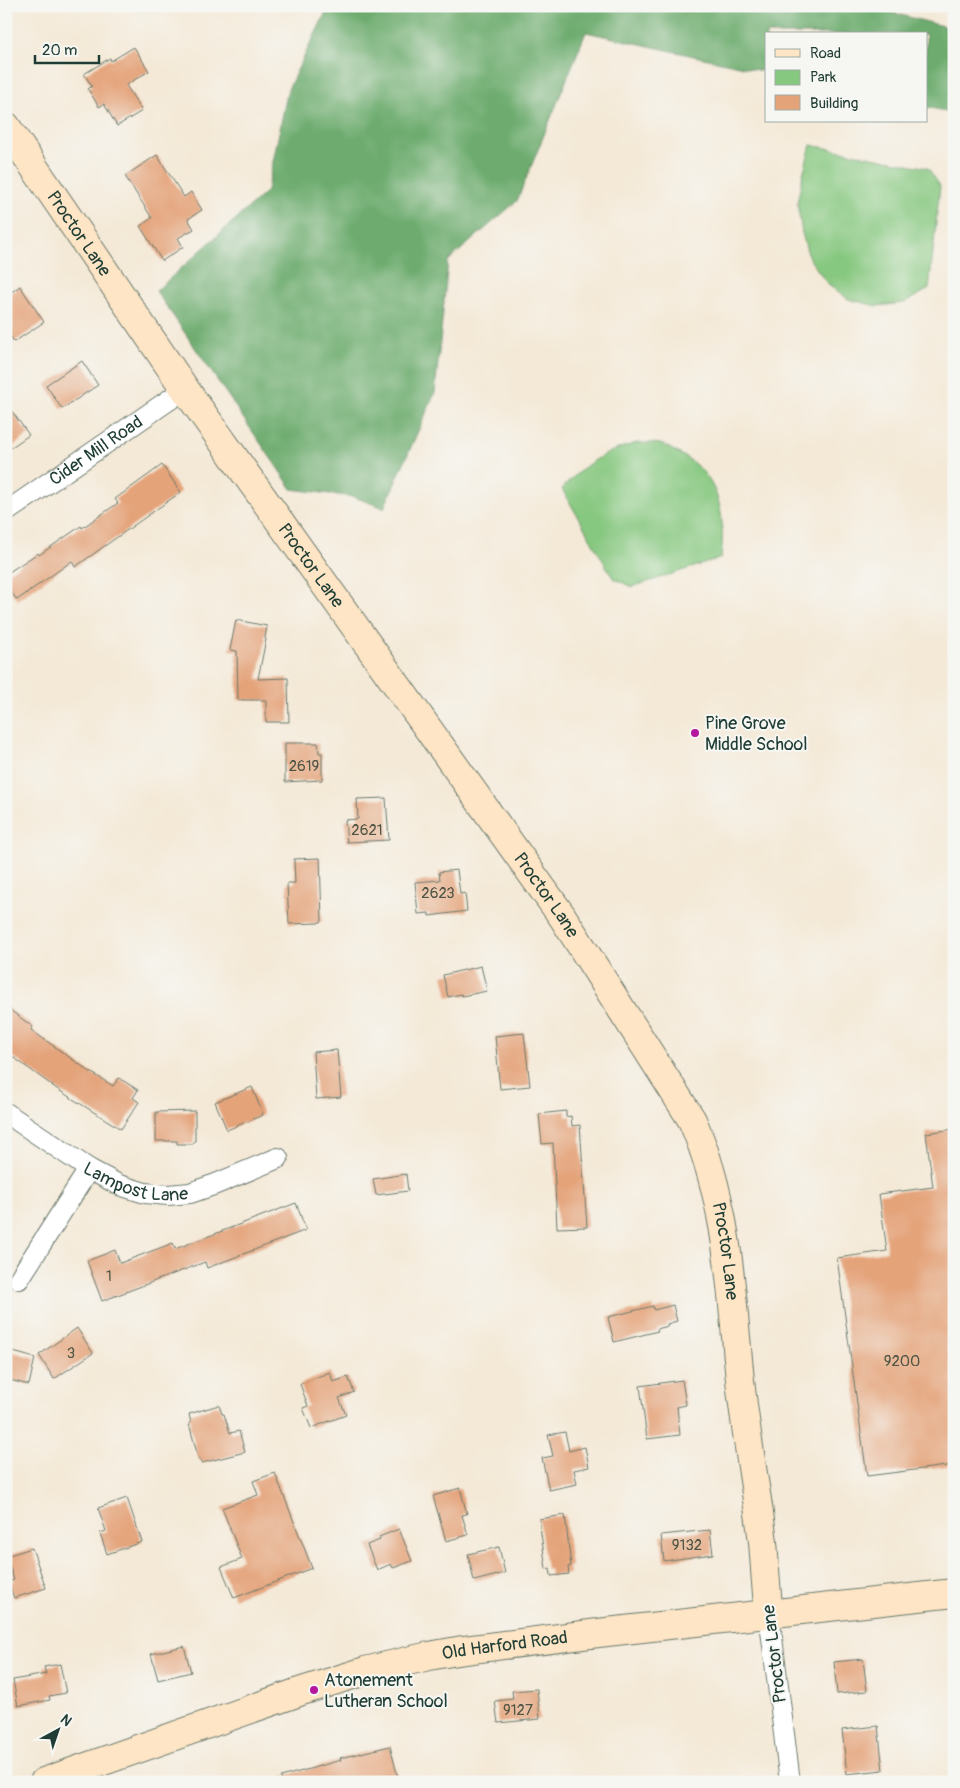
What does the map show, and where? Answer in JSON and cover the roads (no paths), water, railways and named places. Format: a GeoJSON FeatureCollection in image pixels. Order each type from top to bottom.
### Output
{"type":"FeatureCollection","features":[{"type":"Feature","properties":{"kind":"street","name":"Proctor Lane"},"geometry":{"type":"LineString","coordinates":[[6,126],[185,389],[562,916],[692,1120],[705,1149],[716,1186],[726,1238],[741,1384],[763,1544],[769,1614],[790,1782]]}},
{"type":"Feature","properties":{"kind":"street","name":"Cider Mill Road"},"geometry":{"type":"LineString","coordinates":[[6,512],[185,389]]}},
{"type":"Feature","properties":{"kind":"street","name":"Lampost Lane"},"geometry":{"type":"LineString","coordinates":[[6,1114],[89,1169],[119,1186],[145,1193],[168,1195],[190,1193],[278,1158]]}},
{"type":"Feature","properties":{"kind":"street"},"geometry":{"type":"LineString","coordinates":[[18,1279],[89,1169]]}},
{"type":"Feature","properties":{"kind":"street","name":"Old Harford Road"},"geometry":{"type":"LineString","coordinates":[[44,1782],[89,1775],[299,1692],[365,1671],[402,1662],[457,1651],[598,1633],[954,1594]]}},
{"type":"Feature","properties":{"kind":"place","name":"Pine Grove Middle School"},"geometry":{"type":"Point","coordinates":[695,733]}},
{"type":"Feature","properties":{"kind":"place","name":"Atonement Lutheran School"},"geometry":{"type":"Point","coordinates":[314,1690]}}]}
